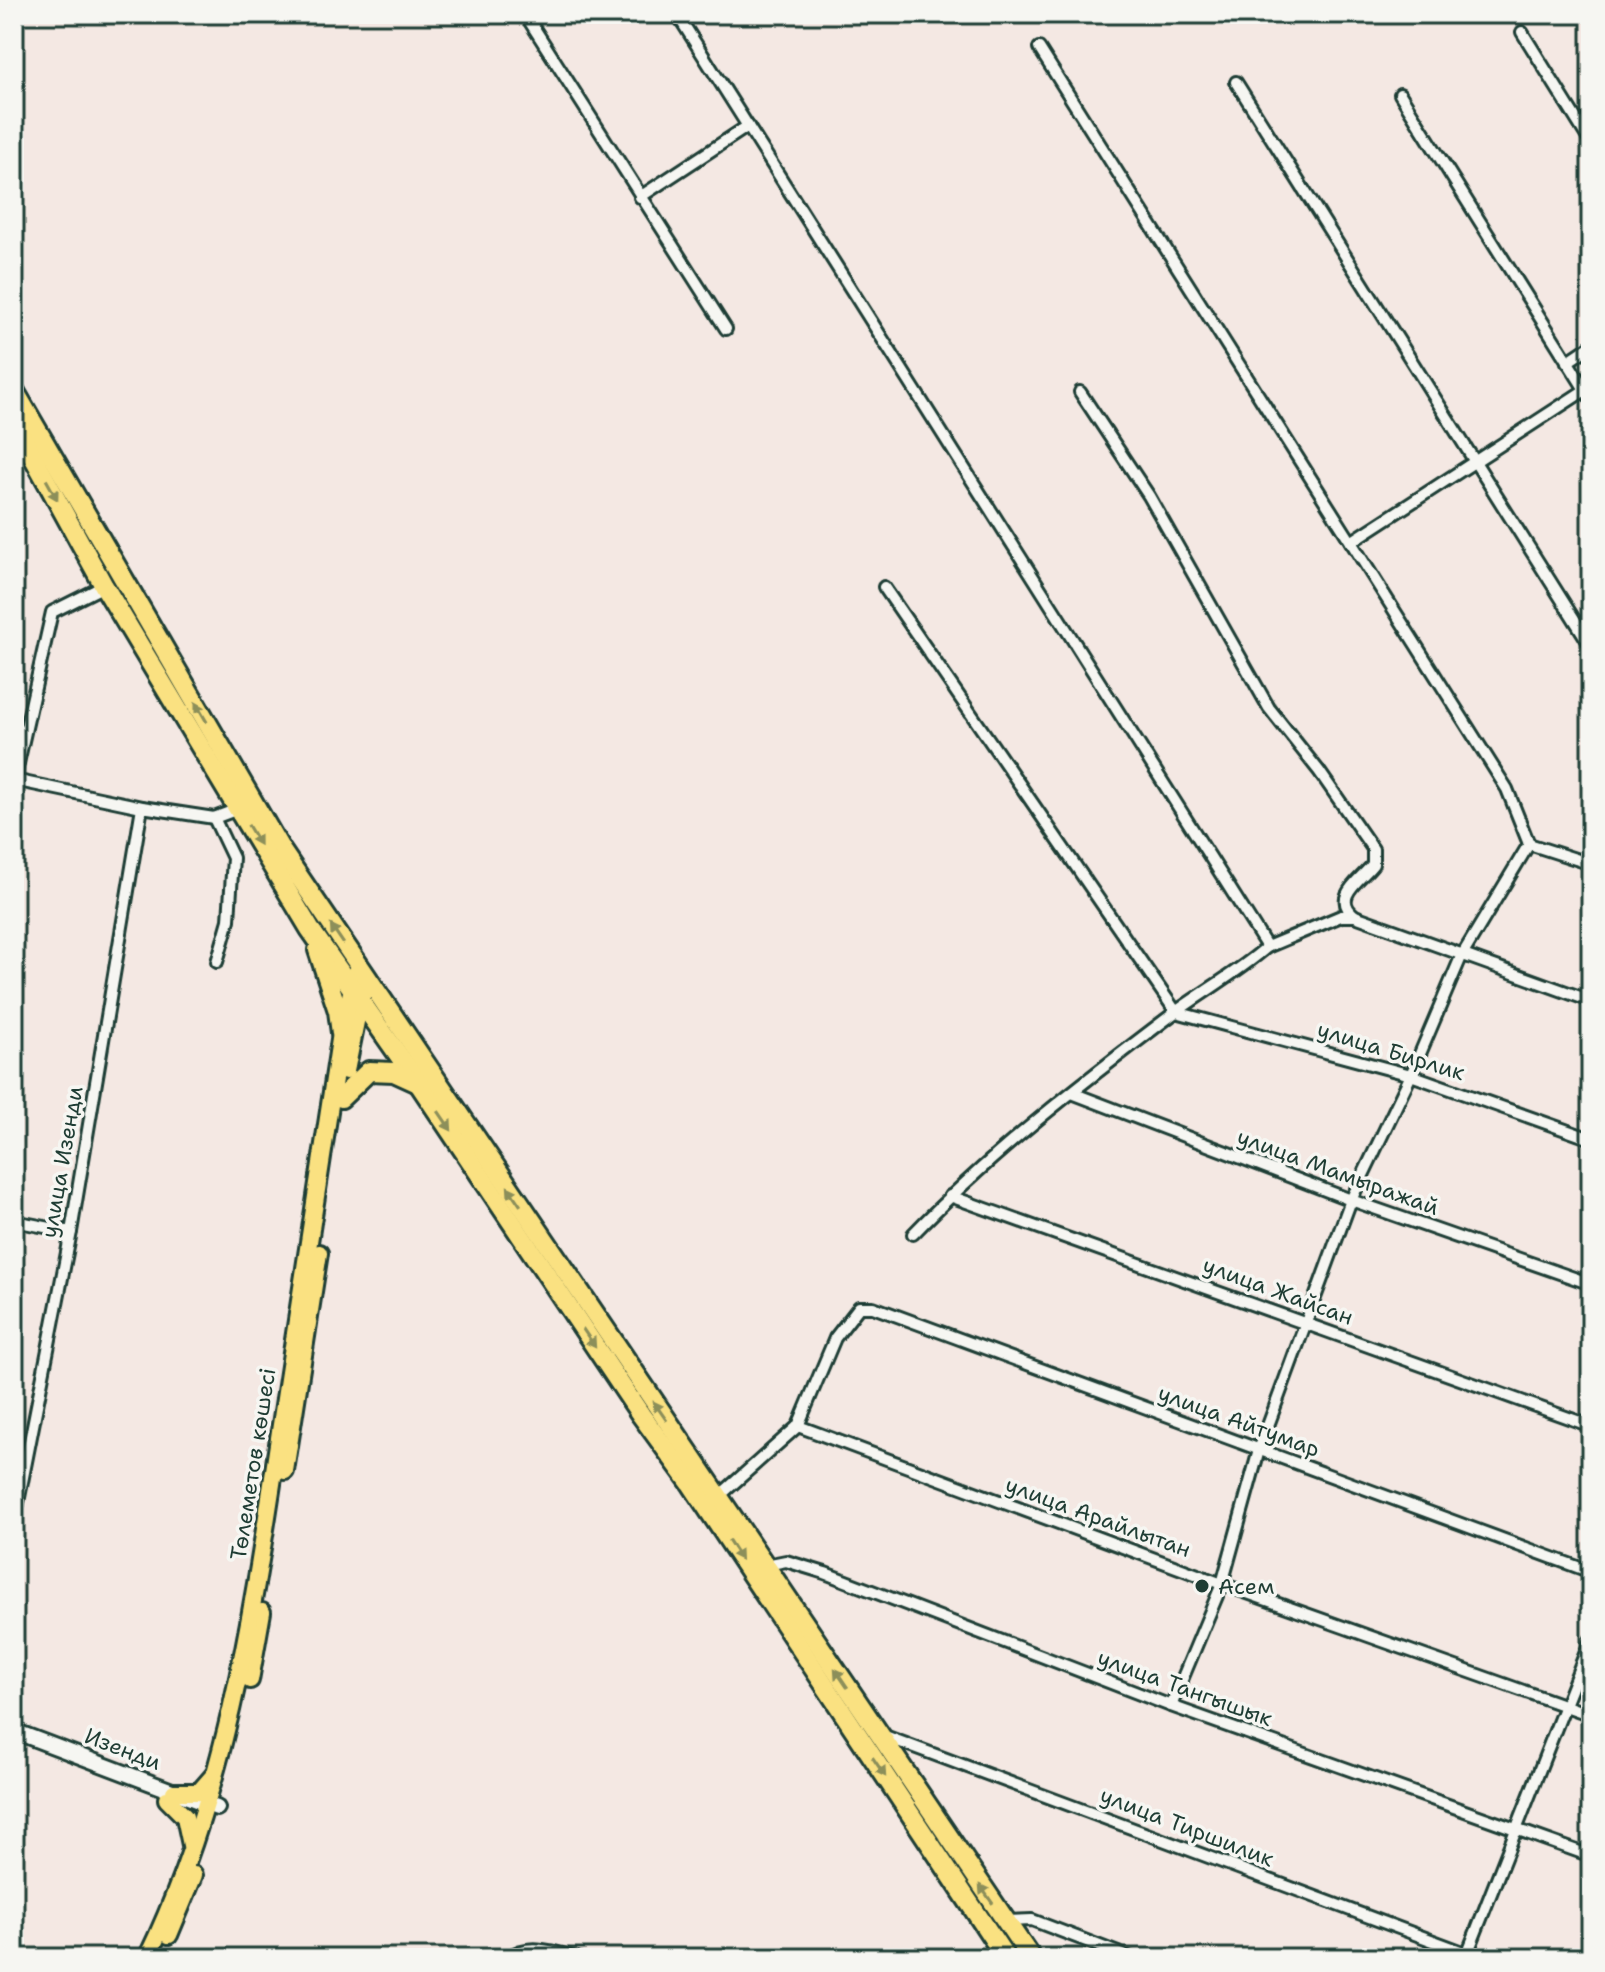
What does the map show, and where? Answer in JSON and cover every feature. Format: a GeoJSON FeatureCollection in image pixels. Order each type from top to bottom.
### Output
{"type":"FeatureCollection","features":[{"type":"Feature","properties":{"kind":"highway"},"geometry":{"type":"LineString","coordinates":[[14,390],[419,1084],[641,1415],[766,1565],[1031,1958]]}},
{"type":"Feature","properties":{"kind":"highway"},"geometry":{"type":"LineString","coordinates":[[14,422],[104,586],[310,929],[332,991],[341,1033]]}},
{"type":"Feature","properties":{"kind":"highway"},"geometry":{"type":"LineString","coordinates":[[310,929],[359,981],[713,1502],[1006,1958]]}},
{"type":"Feature","properties":{"kind":"highway"},"geometry":{"type":"LineString","coordinates":[[341,1098],[369,1071],[394,1072],[419,1084]]}},
{"type":"Feature","properties":{"kind":"main road","name":"Төлеметов көшесі"},"geometry":{"type":"LineString","coordinates":[[147,1958],[211,1811],[264,1537],[341,1033],[359,981]]}},
{"type":"Feature","properties":{"kind":"main road","name":"Төлеметов көшесі"},"geometry":{"type":"LineString","coordinates":[[159,1958],[182,1906],[258,1639],[306,1348],[359,981]]}},
{"type":"Feature","properties":{"kind":"main road"},"geometry":{"type":"LineString","coordinates":[[191,1853],[185,1817],[170,1796],[207,1787],[219,1764]]}},
{"type":"Feature","properties":{"kind":"street"},"geometry":{"type":"LineString","coordinates":[[525,14],[726,329]]}},
{"type":"Feature","properties":{"kind":"street"},"geometry":{"type":"LineString","coordinates":[[677,14],[1247,909],[1267,947]]}},
{"type":"Feature","properties":{"kind":"street"},"geometry":{"type":"LineString","coordinates":[[1522,32],[1591,143]]}},
{"type":"Feature","properties":{"kind":"street"},"geometry":{"type":"LineString","coordinates":[[1039,48],[1507,789],[1529,844]]}},
{"type":"Feature","properties":{"kind":"street"},"geometry":{"type":"LineString","coordinates":[[1236,82],[1591,646]]}},
{"type":"Feature","properties":{"kind":"street"},"geometry":{"type":"LineString","coordinates":[[1351,542],[1474,460],[1588,394],[1400,94]]}},
{"type":"Feature","properties":{"kind":"street"},"geometry":{"type":"LineString","coordinates":[[640,197],[748,126]]}},
{"type":"Feature","properties":{"kind":"street"},"geometry":{"type":"LineString","coordinates":[[1567,362],[1591,346]]}},
{"type":"Feature","properties":{"kind":"street"},"geometry":{"type":"LineString","coordinates":[[1080,392],[1149,496],[1269,708],[1319,771],[1373,849],[1373,864],[1350,887],[1345,902],[1347,910],[1355,916],[1461,957],[1591,1001]]}},
{"type":"Feature","properties":{"kind":"street"},"geometry":{"type":"LineString","coordinates":[[104,586],[52,612],[14,781],[214,818],[238,809]]}},
{"type":"Feature","properties":{"kind":"street"},"geometry":{"type":"LineString","coordinates":[[884,587],[1176,1012]]}},
{"type":"Feature","properties":{"kind":"street","name":"улица Изенди"},"geometry":{"type":"LineString","coordinates":[[14,1523],[71,1232],[142,807]]}},
{"type":"Feature","properties":{"kind":"street"},"geometry":{"type":"LineString","coordinates":[[214,818],[233,858],[229,920],[217,962]]}},
{"type":"Feature","properties":{"kind":"street"},"geometry":{"type":"LineString","coordinates":[[1529,844],[1591,864]]}},
{"type":"Feature","properties":{"kind":"street"},"geometry":{"type":"LineString","coordinates":[[1171,1706],[1222,1584],[1259,1450],[1351,1200],[1411,1075],[1461,957],[1529,844]]}},
{"type":"Feature","properties":{"kind":"street"},"geometry":{"type":"LineString","coordinates":[[913,1234],[950,1196],[1072,1093],[1176,1012],[1236,974],[1267,947],[1341,916],[1355,916]]}},
{"type":"Feature","properties":{"kind":"street","name":"улица Бирлик"},"geometry":{"type":"LineString","coordinates":[[1176,1012],[1411,1075],[1591,1139]]}},
{"type":"Feature","properties":{"kind":"street","name":"улица Мамыражай"},"geometry":{"type":"LineString","coordinates":[[1072,1093],[1351,1200],[1591,1284]]}},
{"type":"Feature","properties":{"kind":"street","name":"улица Жайсан"},"geometry":{"type":"LineString","coordinates":[[950,1196],[1591,1426]]}},
{"type":"Feature","properties":{"kind":"street"},"geometry":{"type":"LineString","coordinates":[[14,1221],[71,1232]]}},
{"type":"Feature","properties":{"kind":"street","name":"улица Айтумар"},"geometry":{"type":"LineString","coordinates":[[798,1426],[835,1338],[859,1307],[873,1307],[1591,1572]]}},
{"type":"Feature","properties":{"kind":"street"},"geometry":{"type":"LineString","coordinates":[[713,1502],[798,1426]]}},
{"type":"Feature","properties":{"kind":"street","name":"улица Арайлытан"},"geometry":{"type":"LineString","coordinates":[[798,1426],[1222,1584],[1591,1715]]}},
{"type":"Feature","properties":{"kind":"street","name":"улица Тангышык"},"geometry":{"type":"LineString","coordinates":[[766,1565],[786,1561],[825,1573],[1171,1706],[1591,1856]]}},
{"type":"Feature","properties":{"kind":"street"},"geometry":{"type":"LineString","coordinates":[[1466,1956],[1591,1639]]}},
{"type":"Feature","properties":{"kind":"street","name":"Изенди"},"geometry":{"type":"LineString","coordinates":[[14,1731],[170,1796]]}},
{"type":"Feature","properties":{"kind":"street","name":"улица Тиршилик"},"geometry":{"type":"LineString","coordinates":[[879,1735],[1466,1956],[1479,1958]]}},
{"type":"Feature","properties":{"kind":"street","name":"Изенди"},"geometry":{"type":"LineString","coordinates":[[14,1741],[211,1811]]}},
{"type":"Feature","properties":{"kind":"street"},"geometry":{"type":"LineString","coordinates":[[1006,1921],[1032,1920],[1131,1958]]}},
{"type":"Feature","properties":{"kind":"street"},"geometry":{"type":"LineString","coordinates":[[508,1958],[515,1953],[541,1949],[577,1958]]}},
{"type":"Feature","properties":{"kind":"place","name":"Асем"},"geometry":{"type":"Point","coordinates":[1202,1586]}}]}
